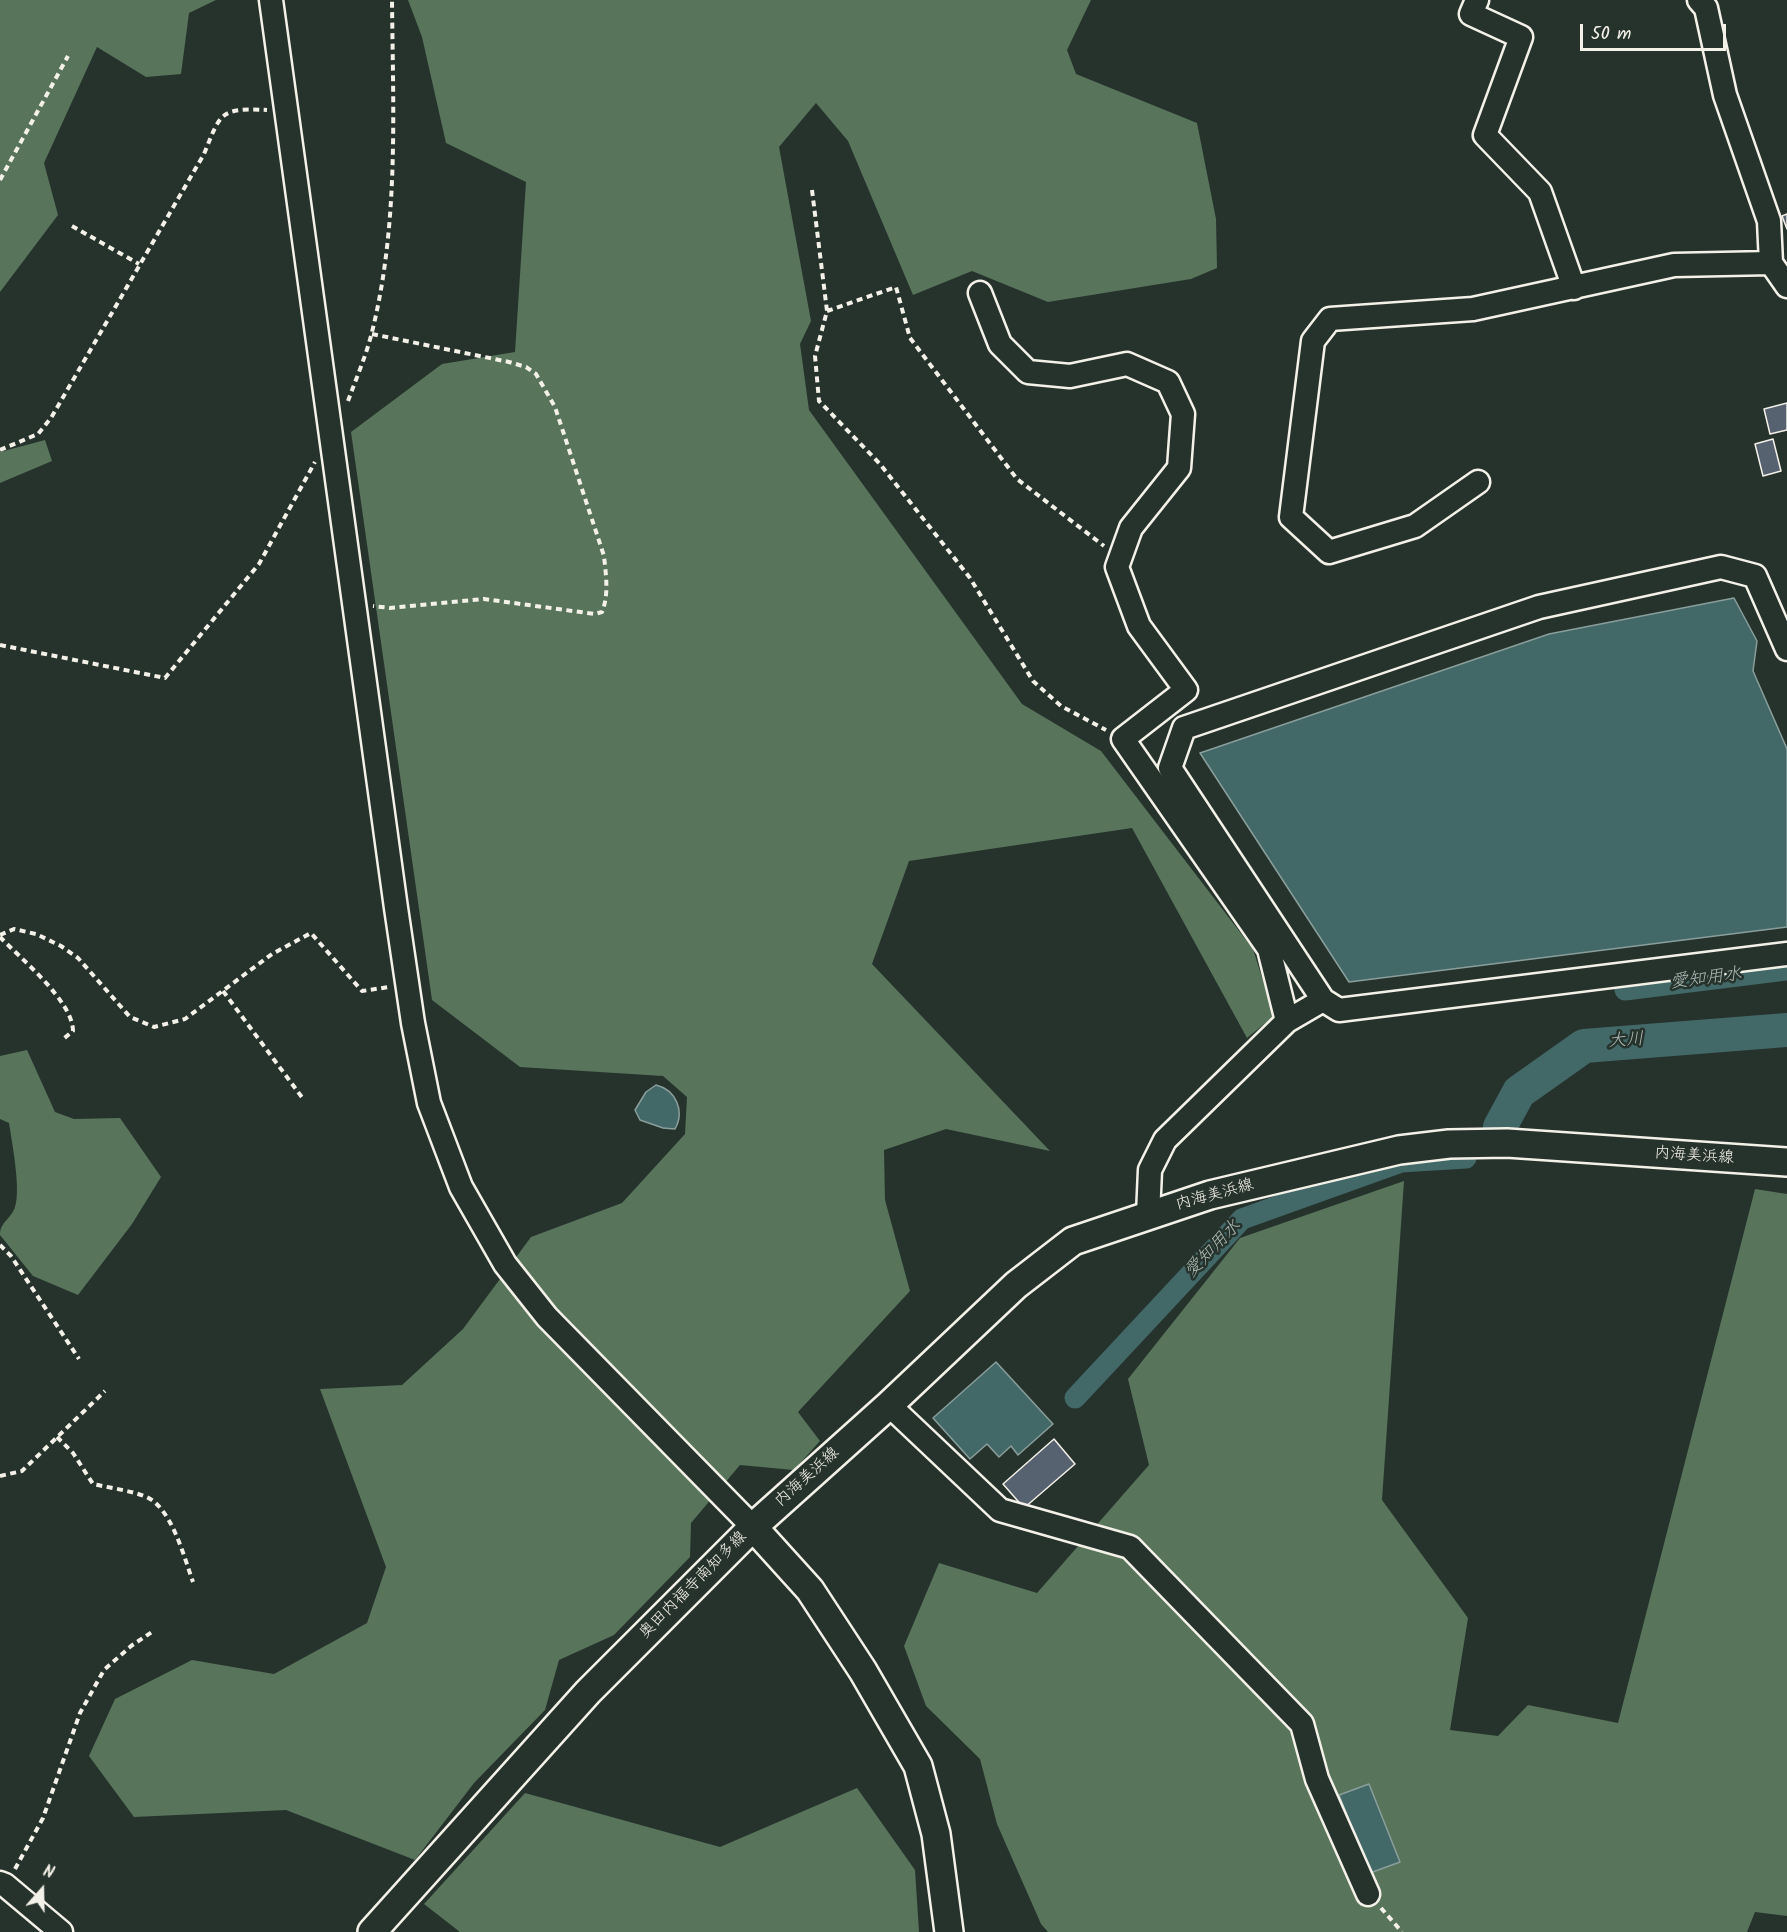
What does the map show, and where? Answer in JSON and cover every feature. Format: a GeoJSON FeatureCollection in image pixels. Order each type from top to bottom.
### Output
{"type":"FeatureCollection","features":[{"type":"Feature","properties":{"kind":"main road","name":"内海美浜線"},"geometry":{"type":"LineString","coordinates":[[753,1527],[889,1406],[1016,1285],[1073,1241],[1210,1196],[1399,1150],[1449,1144],[1507,1143],[1787,1162]]}},
{"type":"Feature","properties":{"kind":"main road","name":"奥田内福寺南知多線"},"geometry":{"type":"LineString","coordinates":[[372,1932],[588,1692],[753,1527],[810,1590],[863,1671],[918,1766],[936,1834],[949,1932]]}},
{"type":"Feature","properties":{"kind":"street"},"geometry":{"type":"LineString","coordinates":[[271,0],[331,448],[407,984],[429,1102],[461,1187],[505,1264],[546,1317],[753,1527]]}},
{"type":"Feature","properties":{"kind":"street"},"geometry":{"type":"LineString","coordinates":[[1477,0],[1471,14],[1521,37],[1485,135],[1540,192],[1574,288]]}},
{"type":"Feature","properties":{"kind":"street"},"geometry":{"type":"LineString","coordinates":[[1700,0],[1706,8],[1725,95],[1769,221],[1771,263],[1787,286]]}},
{"type":"Feature","properties":{"kind":"street"},"geometry":{"type":"LineString","coordinates":[[1478,482],[1415,526],[1329,552],[1291,517],[1313,341],[1330,319],[1473,309],[1674,266],[1771,263]]}},
{"type":"Feature","properties":{"kind":"street"},"geometry":{"type":"LineString","coordinates":[[980,293],[1000,344],[1028,372],[1070,376],[1127,364],[1168,382],[1183,414],[1179,468],[1131,528],[1117,567],[1139,626],[1186,690],[1123,739],[1269,949],[1287,1021]]}},
{"type":"Feature","properties":{"kind":"street"},"geometry":{"type":"LineString","coordinates":[[1787,649],[1755,576],[1721,567],[1539,607],[1184,728],[1170,768],[1323,1000],[1339,1010],[1787,954]]}},
{"type":"Feature","properties":{"kind":"street"},"geometry":{"type":"LineString","coordinates":[[1148,1215],[1150,1170],[1165,1140],[1287,1021],[1323,1000]]}},
{"type":"Feature","properties":{"kind":"street"},"geometry":{"type":"LineString","coordinates":[[889,1406],[1000,1510],[1130,1547],[1302,1724],[1317,1779],[1368,1894]]}},
{"type":"Feature","properties":{"kind":"street"},"geometry":{"type":"LineString","coordinates":[[3,1884],[61,1932]]}},
{"type":"Feature","properties":{"kind":"path"},"geometry":{"type":"LineString","coordinates":[[346,406],[372,334],[387,256],[393,172],[392,0]]}},
{"type":"Feature","properties":{"kind":"path"},"geometry":{"type":"LineString","coordinates":[[0,180],[68,56]]}},
{"type":"Feature","properties":{"kind":"path"},"geometry":{"type":"LineString","coordinates":[[0,450],[30,439],[44,429],[204,154],[218,119],[236,108],[286,111]]}},
{"type":"Feature","properties":{"kind":"path"},"geometry":{"type":"LineString","coordinates":[[812,190],[826,311],[814,356],[819,401],[880,464],[970,578],[1033,681],[1061,706],[1123,739]]}},
{"type":"Feature","properties":{"kind":"path"},"geometry":{"type":"LineString","coordinates":[[72,226],[140,264]]}},
{"type":"Feature","properties":{"kind":"path"},"geometry":{"type":"LineString","coordinates":[[826,311],[896,287],[910,338],[1017,479],[1103,544],[1117,567]]}},
{"type":"Feature","properties":{"kind":"path"},"geometry":{"type":"LineString","coordinates":[[355,606],[390,608],[484,598],[595,614],[602,612],[606,602],[604,556],[555,407],[536,374],[526,367],[508,362],[372,334]]}},
{"type":"Feature","properties":{"kind":"path"},"geometry":{"type":"LineString","coordinates":[[0,645],[165,678],[259,564],[312,464],[331,448]]}},
{"type":"Feature","properties":{"kind":"path"},"geometry":{"type":"LineString","coordinates":[[62,1040],[73,1031],[73,1021],[58,997],[0,936],[14,929],[36,934],[61,946],[78,958],[130,1017],[142,1024],[154,1027],[169,1026],[185,1019],[272,954],[311,933],[362,991],[407,984]]}},
{"type":"Feature","properties":{"kind":"path"},"geometry":{"type":"LineString","coordinates":[[223,991],[304,1100]]}},
{"type":"Feature","properties":{"kind":"path"},"geometry":{"type":"LineString","coordinates":[[0,1245],[11,1256],[79,1359]]}},
{"type":"Feature","properties":{"kind":"path"},"geometry":{"type":"LineString","coordinates":[[0,1476],[22,1471],[105,1391]]}},
{"type":"Feature","properties":{"kind":"path"},"geometry":{"type":"LineString","coordinates":[[57,1437],[73,1453],[93,1484],[146,1496],[161,1507],[178,1540],[193,1582]]}},
{"type":"Feature","properties":{"kind":"path"},"geometry":{"type":"LineString","coordinates":[[3,1884],[43,1818],[80,1713],[104,1670],[131,1646],[152,1632]]}},
{"type":"Feature","properties":{"kind":"path"},"geometry":{"type":"LineString","coordinates":[[1368,1894],[1402,1932]]}},
{"type":"Feature","properties":{"kind":"green space"},"geometry":{"type":"Polygon","coordinates":[[[0,0],[216,0],[189,13],[181,74],[146,77],[97,47],[44,163],[58,215],[0,292],[0,0]]]}},
{"type":"Feature","properties":{"kind":"green space"},"geometry":{"type":"Polygon","coordinates":[[[408,0],[1091,0],[1067,50],[1076,74],[1197,123],[1216,219],[1217,268],[1191,279],[1048,302],[972,271],[913,295],[848,141],[816,103],[779,147],[811,321],[800,344],[809,410],[1022,704],[1101,751],[1253,949],[1274,1016],[1247,1038],[1132,828],[909,861],[872,964],[1050,1151],[946,1129],[884,1150],[885,1200],[910,1291],[798,1412],[820,1441],[794,1470],[740,1465],[691,1523],[690,1557],[614,1635],[559,1660],[545,1710],[474,1783],[415,1860],[286,1810],[134,1817],[89,1756],[115,1699],[192,1660],[274,1674],[367,1623],[386,1567],[320,1389],[402,1385],[463,1329],[531,1237],[622,1203],[685,1134],[687,1097],[663,1076],[520,1067],[432,1000],[351,432],[442,364],[515,352],[526,182],[446,143],[422,37],[408,0]]]}},
{"type":"Feature","properties":{"kind":"green space"},"geometry":{"type":"Polygon","coordinates":[[[45,440],[52,461],[0,483],[0,452],[45,440]]]}},
{"type":"Feature","properties":{"kind":"green space"},"geometry":{"type":"Polygon","coordinates":[[[27,1050],[55,1112],[74,1119],[120,1118],[161,1177],[132,1224],[78,1295],[33,1276],[0,1235],[2,1227],[15,1207],[17,1189],[9,1123],[0,1119],[0,1056],[27,1050]]]}},
{"type":"Feature","properties":{"kind":"green space"},"geometry":{"type":"Polygon","coordinates":[[[1404,1181],[1382,1500],[1468,1618],[1450,1730],[1498,1736],[1528,1705],[1618,1723],[1755,1189],[1787,1194],[1787,1916],[1755,1912],[1747,1932],[1048,1932],[1041,1924],[997,1824],[980,1759],[926,1706],[904,1646],[939,1563],[1037,1593],[1149,1465],[1128,1379],[1240,1238],[1404,1181]]]}},
{"type":"Feature","properties":{"kind":"green space"},"geometry":{"type":"Polygon","coordinates":[[[857,1788],[915,1870],[919,1932],[460,1932],[424,1904],[525,1793],[720,1847],[857,1788]]]}},
{"type":"Feature","properties":{"kind":"water"},"geometry":{"type":"Polygon","coordinates":[[[1734,598],[1757,641],[1753,671],[1787,749],[1787,927],[1349,982],[1200,753],[1549,634],[1734,598]]]}},
{"type":"Feature","properties":{"kind":"water"},"geometry":{"type":"Polygon","coordinates":[[[656,1085],[669,1091],[677,1102],[679,1115],[675,1129],[663,1128],[640,1120],[635,1110],[646,1092],[656,1085]]]}},
{"type":"Feature","properties":{"kind":"water"},"geometry":{"type":"Polygon","coordinates":[[[996,1362],[1053,1424],[1018,1455],[1011,1446],[999,1457],[987,1444],[970,1459],[933,1418],[996,1362]]]}},
{"type":"Feature","properties":{"kind":"water"},"geometry":{"type":"Polygon","coordinates":[[[1369,1784],[1400,1862],[1370,1873],[1339,1795],[1369,1784]]]}},
{"type":"Feature","properties":{"kind":"building"},"geometry":{"type":"Polygon","coordinates":[[[1787,214],[1787,229],[1782,216],[1787,214]]]}},
{"type":"Feature","properties":{"kind":"building"},"geometry":{"type":"Polygon","coordinates":[[[1787,403],[1787,430],[1770,434],[1764,409],[1787,403]]]}},
{"type":"Feature","properties":{"kind":"building"},"geometry":{"type":"Polygon","coordinates":[[[1773,439],[1781,471],[1763,476],[1755,444],[1773,439]]]}},
{"type":"Feature","properties":{"kind":"building"},"geometry":{"type":"Polygon","coordinates":[[[1054,1439],[1075,1464],[1024,1508],[1003,1484],[1054,1439]]]}},
{"type":"Feature","properties":{"kind":"waterway","name":"愛知用水"},"geometry":{"type":"LineString","coordinates":[[1625,990],[1787,970]]}},
{"type":"Feature","properties":{"kind":"waterway","name":"大川"},"geometry":{"type":"LineString","coordinates":[[1500,1127],[1519,1092],[1584,1046],[1787,1030]]}},
{"type":"Feature","properties":{"kind":"waterway","name":"愛知用水"},"geometry":{"type":"LineString","coordinates":[[1075,1398],[1242,1219],[1401,1162],[1466,1158]]}}]}
